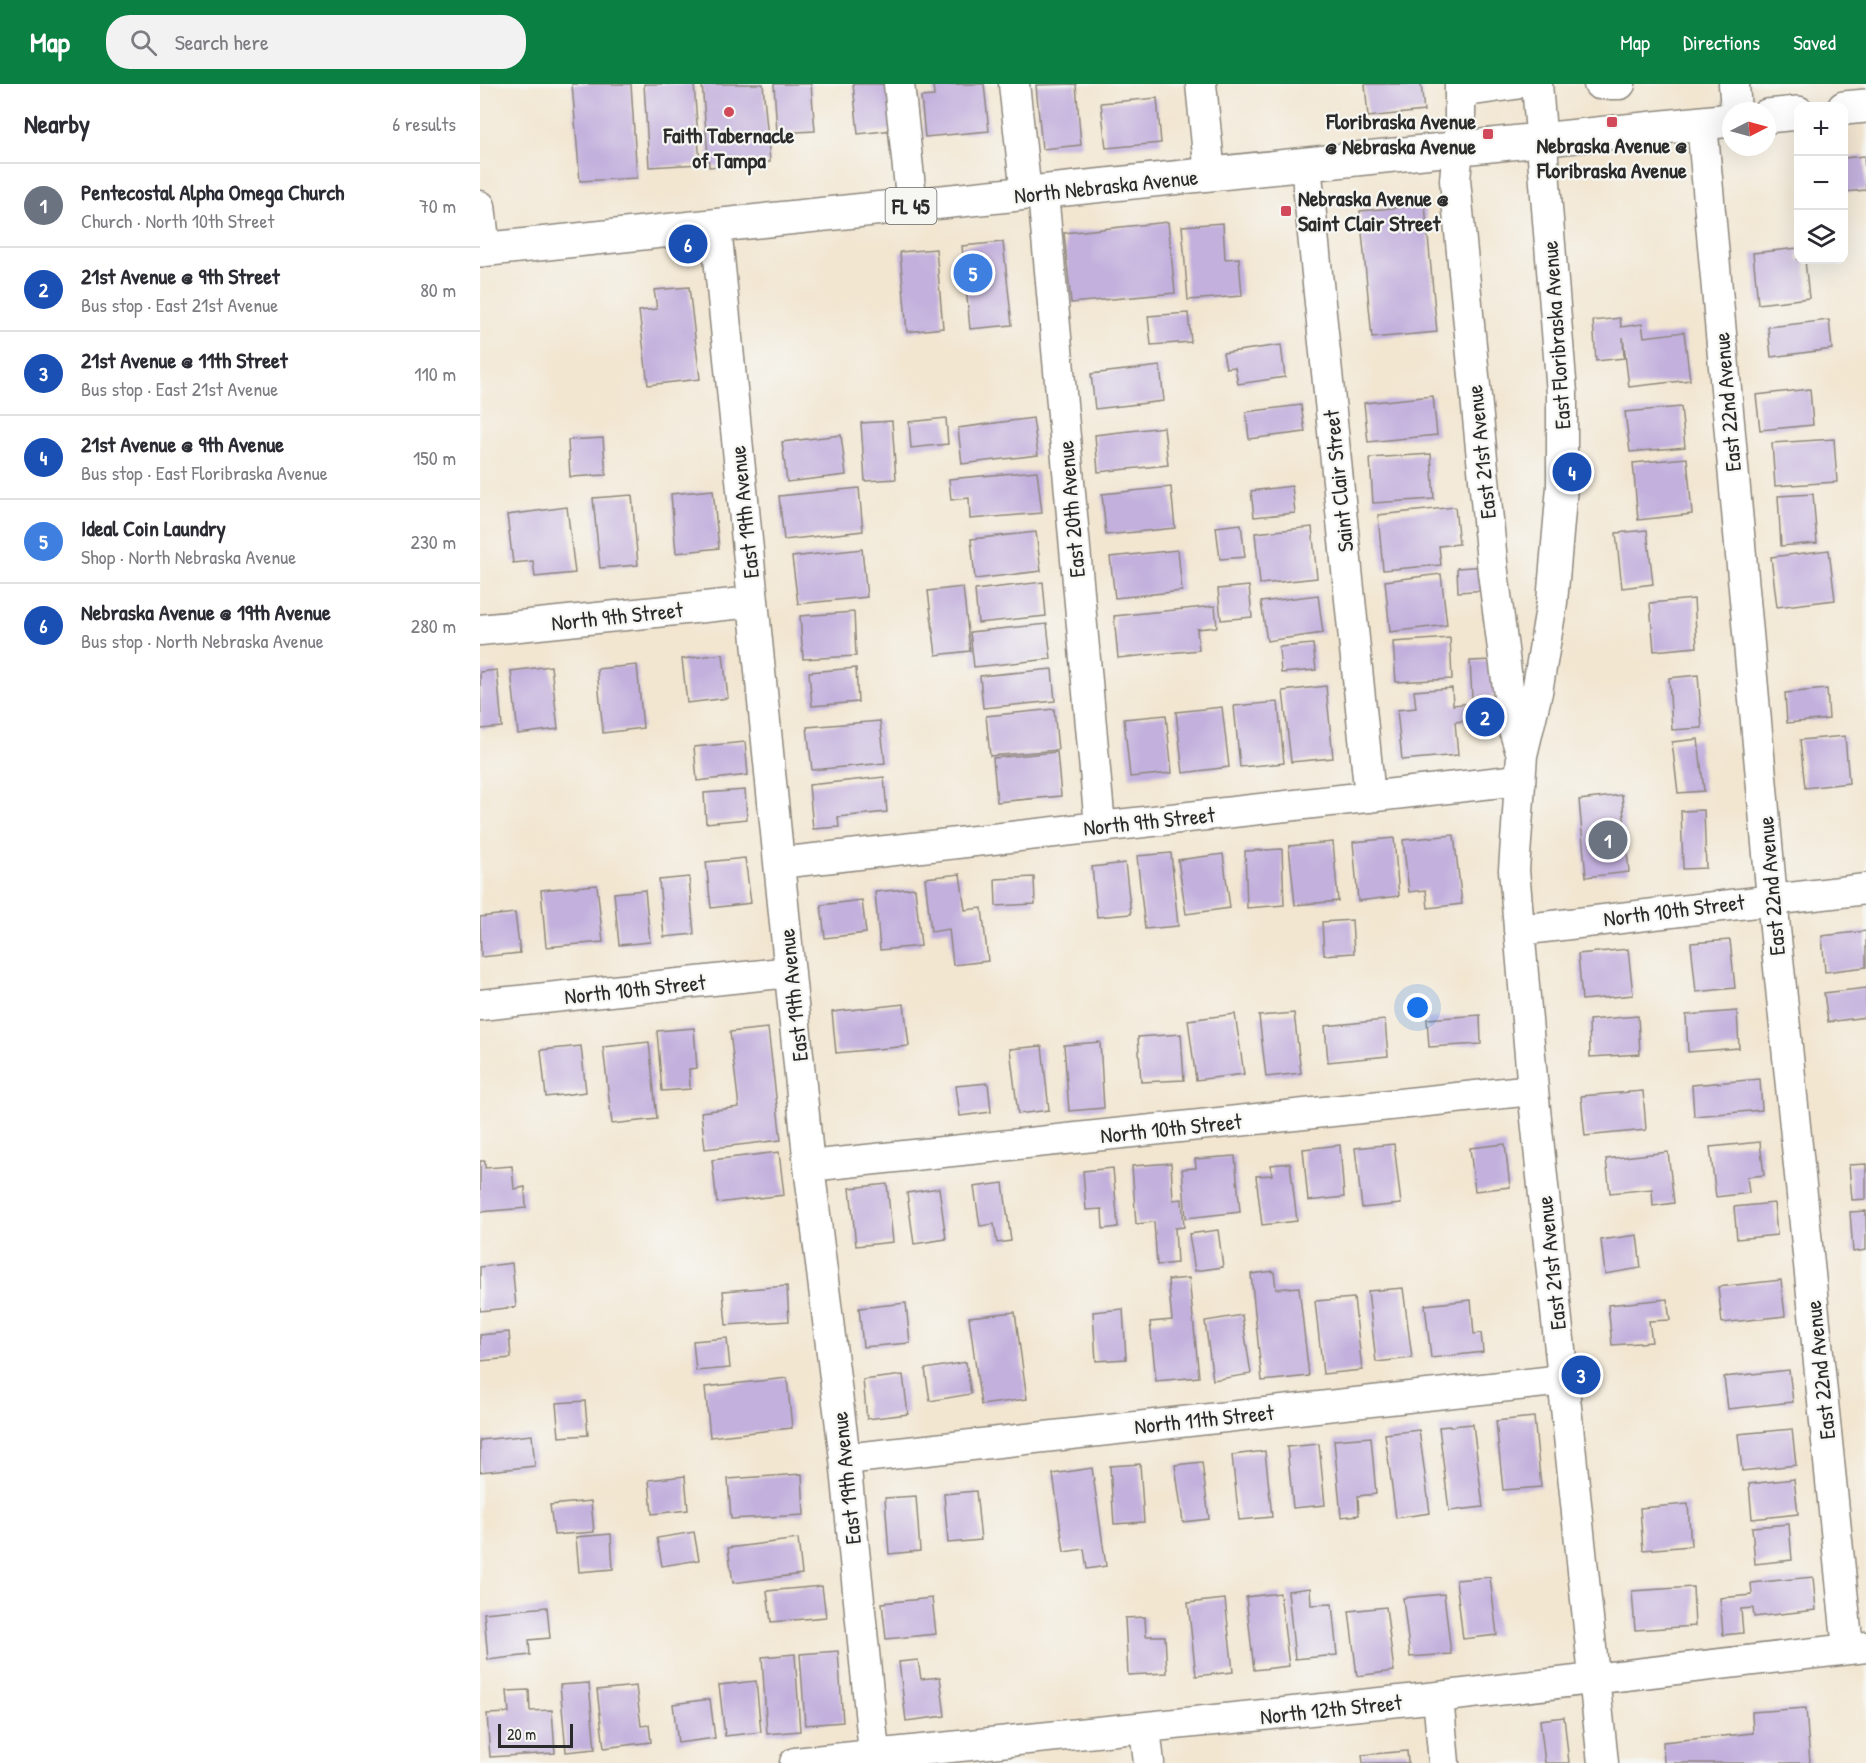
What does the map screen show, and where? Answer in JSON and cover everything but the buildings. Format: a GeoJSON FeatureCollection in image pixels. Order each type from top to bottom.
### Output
{"type":"FeatureCollection","features":[{"type":"Feature","properties":{"kind":"main road"},"geometry":{"type":"LineString","coordinates":[[1848,108],[1866,106]]}},
{"type":"Feature","properties":{"kind":"main road"},"geometry":{"type":"LineString","coordinates":[[1776,115],[1794,113]]}},
{"type":"Feature","properties":{"kind":"main road","name":"North Nebraska Avenue"},"geometry":{"type":"LineString","coordinates":[[482,249],[716,227],[1716,121]]}},
{"type":"Feature","properties":{"kind":"street"},"geometry":{"type":"LineString","coordinates":[[899,84],[912,206]]}},
{"type":"Feature","properties":{"kind":"street","name":"East 20th Avenue"},"geometry":{"type":"LineString","coordinates":[[1014,84],[1034,193],[1100,826]]}},
{"type":"Feature","properties":{"kind":"street"},"geometry":{"type":"LineString","coordinates":[[1201,84],[1210,175]]}},
{"type":"Feature","properties":{"kind":"street"},"geometry":{"type":"LineString","coordinates":[[1460,88],[1515,84]]}},
{"type":"Feature","properties":{"kind":"street","name":"East Floribraska Avenue"},"geometry":{"type":"LineString","coordinates":[[1514,870],[1521,767],[1537,692],[1552,602],[1562,488],[1562,393],[1537,84]]}},
{"type":"Feature","properties":{"kind":"street"},"geometry":{"type":"LineString","coordinates":[[1599,84],[1620,84]]}},
{"type":"Feature","properties":{"kind":"street"},"geometry":{"type":"LineString","coordinates":[[1734,84],[1735,102]]}},
{"type":"Feature","properties":{"kind":"street","name":"East 21st Avenue"},"geometry":{"type":"LineString","coordinates":[[1460,88],[1459,147],[1455,180],[1493,572],[1513,726],[1521,767]]}},
{"type":"Feature","properties":{"kind":"street","name":"East 22nd Avenue"},"geometry":{"type":"LineString","coordinates":[[1716,121],[1772,898],[1857,1648]]}},
{"type":"Feature","properties":{"kind":"street","name":"Saint Clair Street"},"geometry":{"type":"LineString","coordinates":[[1305,165],[1370,797]]}},
{"type":"Feature","properties":{"kind":"street"},"geometry":{"type":"LineString","coordinates":[[480,206],[482,249]]}},
{"type":"Feature","properties":{"kind":"street","name":"East 19th Avenue"},"geometry":{"type":"LineString","coordinates":[[716,227],[810,1166],[845,1459],[875,1759]]}},
{"type":"Feature","properties":{"kind":"street","name":"North 9th Street"},"geometry":{"type":"LineString","coordinates":[[480,630],[753,602]]}},
{"type":"Feature","properties":{"kind":"street","name":"North 9th Street"},"geometry":{"type":"LineString","coordinates":[[779,863],[1370,797],[1521,767]]}},
{"type":"Feature","properties":{"kind":"street","name":"East 21st Avenue"},"geometry":{"type":"LineString","coordinates":[[1514,870],[1533,1090],[1603,1763]]}},
{"type":"Feature","properties":{"kind":"street","name":"North 10th Street"},"geometry":{"type":"LineString","coordinates":[[1519,930],[1772,898],[1866,889]]}},
{"type":"Feature","properties":{"kind":"street","name":"North 10th Street"},"geometry":{"type":"LineString","coordinates":[[480,1005],[790,972]]}},
{"type":"Feature","properties":{"kind":"street","name":"North 10th Street"},"geometry":{"type":"LineString","coordinates":[[810,1166],[1533,1090]]}},
{"type":"Feature","properties":{"kind":"street","name":"North 11th Street"},"geometry":{"type":"LineString","coordinates":[[845,1459],[1563,1380]]}},
{"type":"Feature","properties":{"kind":"street","name":"North 12th Street"},"geometry":{"type":"LineString","coordinates":[[795,1763],[875,1759],[1857,1648]]}},
{"type":"Feature","properties":{"kind":"street"},"geometry":{"type":"LineString","coordinates":[[1438,1697],[1444,1763]]}},
{"type":"Feature","properties":{"kind":"street"},"geometry":{"type":"LineString","coordinates":[[1145,1728],[1149,1763]]}},
{"type":"Feature","properties":{"kind":"place","name":"Faith Tabernacle of Tampa"},"geometry":{"type":"Point","coordinates":[729,112]}},
{"type":"Feature","properties":{"kind":"place","name":"Nebraska Avenue @ Floribraska Avenue"},"geometry":{"type":"Point","coordinates":[1612,122]}},
{"type":"Feature","properties":{"kind":"place","name":"Floribraska Avenue @ Nebraska Avenue"},"geometry":{"type":"Point","coordinates":[1488,134]}},
{"type":"Feature","properties":{"kind":"place","name":"Nebraska Avenue @ Saint Clair Street"},"geometry":{"type":"Point","coordinates":[1286,211]}},
{"type":"Feature","properties":{"kind":"place","name":"Nebraska Avenue @ 19th Avenue"},"geometry":{"type":"Point","coordinates":[688,244]}},
{"type":"Feature","properties":{"kind":"place","name":"Ideal Coin Laundry"},"geometry":{"type":"Point","coordinates":[973,273]}},
{"type":"Feature","properties":{"kind":"place","name":"21st Avenue @ 9th Avenue"},"geometry":{"type":"Point","coordinates":[1572,472]}},
{"type":"Feature","properties":{"kind":"place","name":"21st Avenue @ 9th Street"},"geometry":{"type":"Point","coordinates":[1485,717]}},
{"type":"Feature","properties":{"kind":"place","name":"Pentecostal Alpha Omega Church"},"geometry":{"type":"Point","coordinates":[1608,840]}},
{"type":"Feature","properties":{"kind":"place","name":"21st Avenue @ 11th Street"},"geometry":{"type":"Point","coordinates":[1581,1375]}}]}
